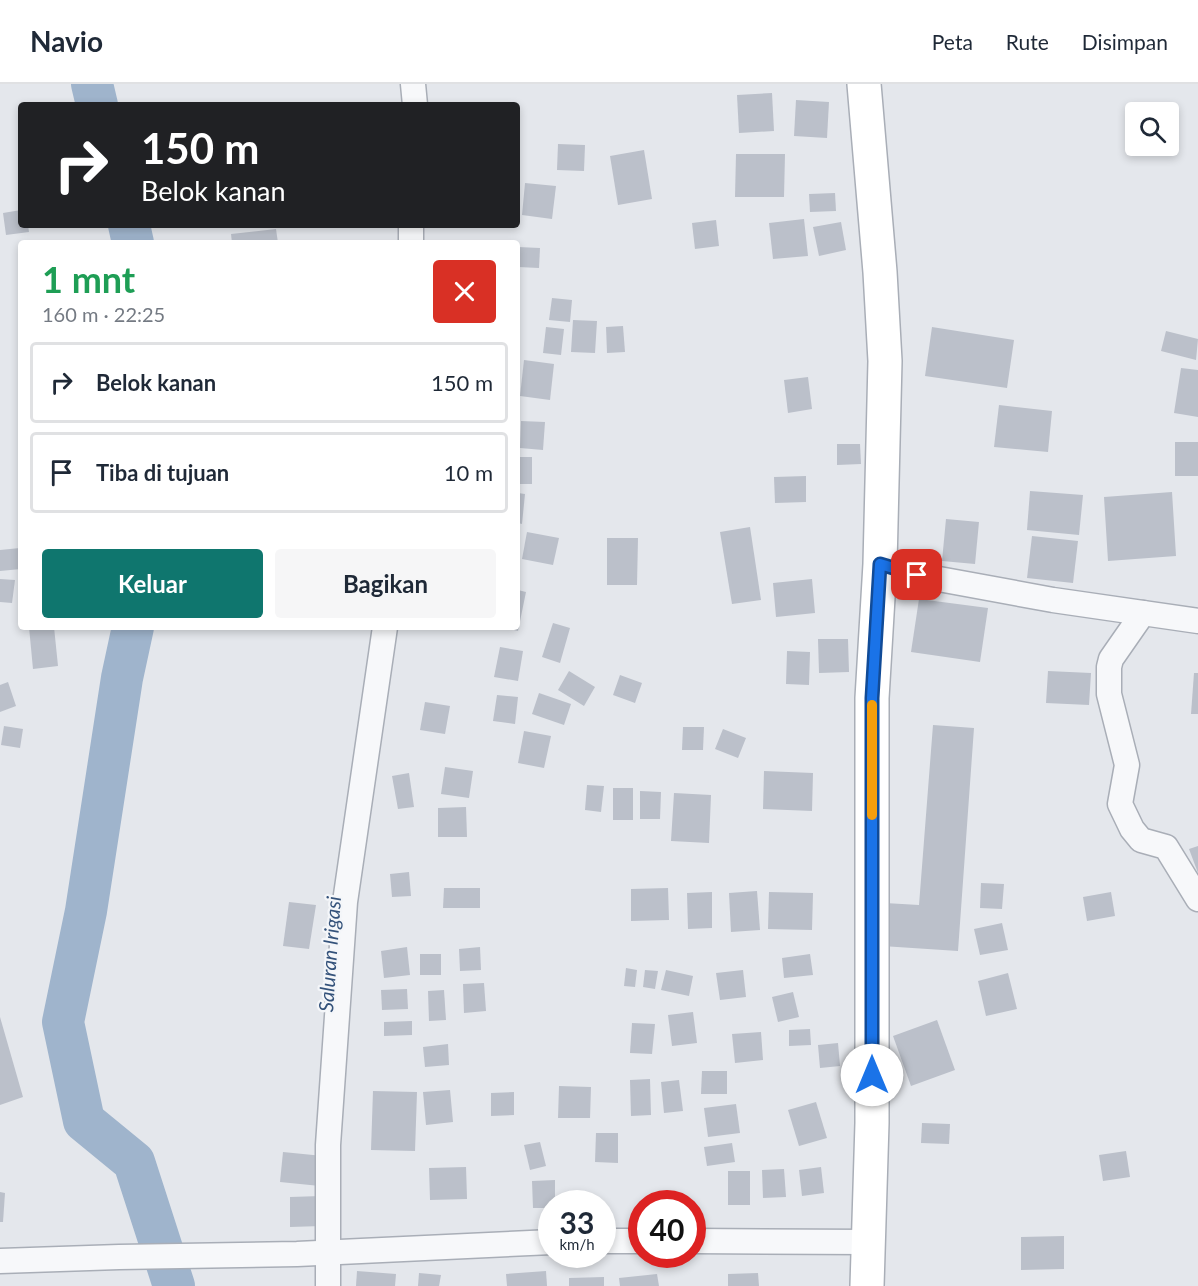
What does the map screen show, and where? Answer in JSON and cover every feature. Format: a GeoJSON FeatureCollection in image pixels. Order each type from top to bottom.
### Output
{"type":"FeatureCollection","features":[{"type":"Feature","properties":{"kind":"street"},"geometry":{"type":"LineString","coordinates":[[413,84],[415,102]]}},
{"type":"Feature","properties":{"kind":"street"},"geometry":{"type":"LineString","coordinates":[[864,84],[885,361],[880,564],[872,698],[873,1122],[867,1286]]}},
{"type":"Feature","properties":{"kind":"street"},"geometry":{"type":"LineString","coordinates":[[880,564],[917,575],[1053,600],[1198,621]]}},
{"type":"Feature","properties":{"kind":"street"},"geometry":{"type":"LineString","coordinates":[[1143,613],[1111,659],[1109,667],[1109,694],[1127,765],[1120,804],[1132,829],[1141,840],[1166,847],[1198,898]]}},
{"type":"Feature","properties":{"kind":"street"},"geometry":{"type":"LineString","coordinates":[[328,1286],[330,1252],[328,1145],[345,902],[385,630]]}},
{"type":"Feature","properties":{"kind":"street"},"geometry":{"type":"LineString","coordinates":[[706,1241],[868,1242]]}},
{"type":"Feature","properties":{"kind":"street"},"geometry":{"type":"LineString","coordinates":[[0,1261],[257,1255],[538,1243]]}},
{"type":"Feature","properties":{"kind":"building"},"geometry":{"type":"Polygon","coordinates":[[[772,93],[774,131],[739,133],[737,95],[772,93]]]}},
{"type":"Feature","properties":{"kind":"building"},"geometry":{"type":"Polygon","coordinates":[[[796,100],[829,102],[827,138],[794,136],[796,100]]]}},
{"type":"Feature","properties":{"kind":"building"},"geometry":{"type":"Polygon","coordinates":[[[558,144],[585,145],[584,171],[557,170],[558,144]]]}},
{"type":"Feature","properties":{"kind":"building"},"geometry":{"type":"Polygon","coordinates":[[[644,150],[652,199],[618,205],[610,156],[644,150]]]}},
{"type":"Feature","properties":{"kind":"building"},"geometry":{"type":"Polygon","coordinates":[[[736,154],[785,154],[784,197],[735,197],[736,154]]]}},
{"type":"Feature","properties":{"kind":"building"},"geometry":{"type":"Polygon","coordinates":[[[525,183],[556,186],[552,219],[522,215],[525,183]]]}},
{"type":"Feature","properties":{"kind":"building"},"geometry":{"type":"Polygon","coordinates":[[[835,193],[836,211],[810,212],[809,194],[835,193]]]}},
{"type":"Feature","properties":{"kind":"building"},"geometry":{"type":"Polygon","coordinates":[[[18,210],[18,228],[28,228],[29,232],[6,235],[3,213],[18,210]]]}},
{"type":"Feature","properties":{"kind":"building"},"geometry":{"type":"Polygon","coordinates":[[[804,219],[808,256],[773,259],[769,223],[804,219]]]}},
{"type":"Feature","properties":{"kind":"building"},"geometry":{"type":"Polygon","coordinates":[[[716,220],[719,246],[695,249],[692,223],[716,220]]]}},
{"type":"Feature","properties":{"kind":"building"},"geometry":{"type":"Polygon","coordinates":[[[841,222],[846,250],[819,256],[813,227],[841,222]]]}},
{"type":"Feature","properties":{"kind":"building"},"geometry":{"type":"Polygon","coordinates":[[[276,229],[278,240],[232,240],[231,234],[276,229]]]}},
{"type":"Feature","properties":{"kind":"building"},"geometry":{"type":"Polygon","coordinates":[[[520,247],[540,248],[539,268],[520,267],[520,247]]]}},
{"type":"Feature","properties":{"kind":"building"},"geometry":{"type":"Polygon","coordinates":[[[552,298],[572,300],[570,322],[549,320],[552,298]]]}},
{"type":"Feature","properties":{"kind":"building"},"geometry":{"type":"Polygon","coordinates":[[[573,320],[597,321],[595,353],[571,352],[573,320]]]}},
{"type":"Feature","properties":{"kind":"building"},"geometry":{"type":"Polygon","coordinates":[[[623,326],[625,352],[607,353],[606,327],[623,326]]]}},
{"type":"Feature","properties":{"kind":"building"},"geometry":{"type":"Polygon","coordinates":[[[546,327],[564,329],[561,355],[543,353],[546,327]]]}},
{"type":"Feature","properties":{"kind":"building"},"geometry":{"type":"Polygon","coordinates":[[[932,327],[1014,340],[1007,388],[925,376],[932,327]]]}},
{"type":"Feature","properties":{"kind":"building"},"geometry":{"type":"Polygon","coordinates":[[[1166,331],[1198,339],[1196,360],[1161,351],[1166,331]]]}},
{"type":"Feature","properties":{"kind":"building"},"geometry":{"type":"Polygon","coordinates":[[[524,360],[554,364],[550,400],[520,396],[524,360]]]}},
{"type":"Feature","properties":{"kind":"building"},"geometry":{"type":"Polygon","coordinates":[[[1181,368],[1198,370],[1198,417],[1174,413],[1181,368]]]}},
{"type":"Feature","properties":{"kind":"building"},"geometry":{"type":"Polygon","coordinates":[[[808,377],[812,409],[788,413],[784,380],[808,377]]]}},
{"type":"Feature","properties":{"kind":"building"},"geometry":{"type":"Polygon","coordinates":[[[999,405],[1052,411],[1048,452],[994,447],[999,405]]]}},
{"type":"Feature","properties":{"kind":"building"},"geometry":{"type":"Polygon","coordinates":[[[521,421],[545,422],[543,450],[520,448],[521,421]]]}},
{"type":"Feature","properties":{"kind":"building"},"geometry":{"type":"Polygon","coordinates":[[[1175,442],[1198,442],[1198,476],[1175,476],[1175,442]]]}},
{"type":"Feature","properties":{"kind":"building"},"geometry":{"type":"Polygon","coordinates":[[[837,444],[860,444],[861,464],[837,465],[837,444]]]}},
{"type":"Feature","properties":{"kind":"building"},"geometry":{"type":"Polygon","coordinates":[[[520,457],[532,457],[532,484],[520,484],[520,457]]]}},
{"type":"Feature","properties":{"kind":"building"},"geometry":{"type":"Polygon","coordinates":[[[806,476],[806,502],[775,503],[774,477],[806,476]]]}},
{"type":"Feature","properties":{"kind":"building"},"geometry":{"type":"Polygon","coordinates":[[[1030,491],[1083,495],[1079,535],[1027,530],[1030,491]]]}},
{"type":"Feature","properties":{"kind":"building"},"geometry":{"type":"Polygon","coordinates":[[[1172,492],[1176,556],[1108,561],[1104,497],[1172,492]]]}},
{"type":"Feature","properties":{"kind":"building"},"geometry":{"type":"Polygon","coordinates":[[[520,493],[525,494],[522,524],[520,524],[520,493]]]}},
{"type":"Feature","properties":{"kind":"building"},"geometry":{"type":"Polygon","coordinates":[[[946,519],[979,522],[975,564],[942,561],[946,519]]]}},
{"type":"Feature","properties":{"kind":"building"},"geometry":{"type":"Polygon","coordinates":[[[750,527],[761,600],[732,604],[720,532],[750,527]]]}},
{"type":"Feature","properties":{"kind":"building"},"geometry":{"type":"Polygon","coordinates":[[[527,532],[559,538],[553,565],[522,559],[527,532]]]}},
{"type":"Feature","properties":{"kind":"building"},"geometry":{"type":"Polygon","coordinates":[[[1032,536],[1078,541],[1073,583],[1027,578],[1032,536]]]}},
{"type":"Feature","properties":{"kind":"building"},"geometry":{"type":"Polygon","coordinates":[[[607,538],[638,538],[637,585],[607,585],[607,538]]]}},
{"type":"Feature","properties":{"kind":"building"},"geometry":{"type":"Polygon","coordinates":[[[18,548],[18,569],[0,571],[0,550],[18,548]]]}},
{"type":"Feature","properties":{"kind":"building"},"geometry":{"type":"Polygon","coordinates":[[[0,579],[15,580],[12,603],[0,602],[0,579]]]}},
{"type":"Feature","properties":{"kind":"building"},"geometry":{"type":"Polygon","coordinates":[[[812,579],[815,613],[776,617],[773,583],[812,579]]]}},
{"type":"Feature","properties":{"kind":"building"},"geometry":{"type":"Polygon","coordinates":[[[520,590],[526,592],[520,621],[520,590]]]}},
{"type":"Feature","properties":{"kind":"building"},"geometry":{"type":"Polygon","coordinates":[[[919,599],[988,608],[980,662],[911,652],[919,599]]]}},
{"type":"Feature","properties":{"kind":"building"},"geometry":{"type":"Polygon","coordinates":[[[553,623],[570,628],[560,663],[542,657],[553,623]]]}},
{"type":"Feature","properties":{"kind":"building"},"geometry":{"type":"Polygon","coordinates":[[[29,630],[54,630],[58,666],[33,669],[29,630]]]}},
{"type":"Feature","properties":{"kind":"building"},"geometry":{"type":"Polygon","coordinates":[[[818,639],[848,639],[849,672],[819,673],[818,639]]]}},
{"type":"Feature","properties":{"kind":"building"},"geometry":{"type":"Polygon","coordinates":[[[500,647],[523,651],[518,681],[494,677],[500,647]]]}},
{"type":"Feature","properties":{"kind":"building"},"geometry":{"type":"Polygon","coordinates":[[[787,651],[810,652],[809,685],[786,684],[787,651]]]}},
{"type":"Feature","properties":{"kind":"building"},"geometry":{"type":"Polygon","coordinates":[[[569,671],[595,687],[584,706],[558,690],[569,671]]]}},
{"type":"Feature","properties":{"kind":"building"},"geometry":{"type":"Polygon","coordinates":[[[1048,671],[1091,673],[1089,705],[1046,703],[1048,671]]]}},
{"type":"Feature","properties":{"kind":"building"},"geometry":{"type":"Polygon","coordinates":[[[1194,673],[1198,673],[1198,714],[1191,714],[1194,673]]]}},
{"type":"Feature","properties":{"kind":"building"},"geometry":{"type":"Polygon","coordinates":[[[620,675],[642,683],[635,703],[613,695],[620,675]]]}},
{"type":"Feature","properties":{"kind":"building"},"geometry":{"type":"Polygon","coordinates":[[[8,682],[16,706],[0,712],[0,685],[8,682]]]}},
{"type":"Feature","properties":{"kind":"building"},"geometry":{"type":"Polygon","coordinates":[[[539,693],[571,704],[564,725],[532,714],[539,693]]]}},
{"type":"Feature","properties":{"kind":"building"},"geometry":{"type":"Polygon","coordinates":[[[497,695],[518,697],[515,724],[493,721],[497,695]]]}},
{"type":"Feature","properties":{"kind":"building"},"geometry":{"type":"Polygon","coordinates":[[[425,702],[450,706],[445,734],[420,730],[425,702]]]}},
{"type":"Feature","properties":{"kind":"building"},"geometry":{"type":"Polygon","coordinates":[[[933,725],[974,728],[958,951],[882,946],[885,903],[919,905],[933,725]]]}},
{"type":"Feature","properties":{"kind":"building"},"geometry":{"type":"Polygon","coordinates":[[[4,726],[23,729],[20,748],[1,745],[4,726]]]}},
{"type":"Feature","properties":{"kind":"building"},"geometry":{"type":"Polygon","coordinates":[[[683,727],[704,727],[703,750],[682,750],[683,727]]]}},
{"type":"Feature","properties":{"kind":"building"},"geometry":{"type":"Polygon","coordinates":[[[723,729],[746,738],[738,758],[715,749],[723,729]]]}},
{"type":"Feature","properties":{"kind":"building"},"geometry":{"type":"Polygon","coordinates":[[[524,731],[551,736],[544,768],[518,763],[524,731]]]}},
{"type":"Feature","properties":{"kind":"building"},"geometry":{"type":"Polygon","coordinates":[[[445,767],[473,771],[469,798],[441,794],[445,767]]]}},
{"type":"Feature","properties":{"kind":"building"},"geometry":{"type":"Polygon","coordinates":[[[764,771],[813,773],[812,811],[763,809],[764,771]]]}},
{"type":"Feature","properties":{"kind":"building"},"geometry":{"type":"Polygon","coordinates":[[[409,773],[414,807],[398,809],[392,776],[409,773]]]}},
{"type":"Feature","properties":{"kind":"building"},"geometry":{"type":"Polygon","coordinates":[[[587,785],[604,786],[601,812],[585,810],[587,785]]]}},
{"type":"Feature","properties":{"kind":"building"},"geometry":{"type":"Polygon","coordinates":[[[613,788],[633,788],[633,820],[613,820],[613,788]]]}},
{"type":"Feature","properties":{"kind":"building"},"geometry":{"type":"Polygon","coordinates":[[[640,791],[661,792],[660,819],[640,819],[640,791]]]}},
{"type":"Feature","properties":{"kind":"building"},"geometry":{"type":"Polygon","coordinates":[[[674,793],[711,795],[709,843],[671,841],[674,793]]]}},
{"type":"Feature","properties":{"kind":"building"},"geometry":{"type":"Polygon","coordinates":[[[466,807],[467,837],[438,837],[438,808],[466,807]]]}},
{"type":"Feature","properties":{"kind":"building"},"geometry":{"type":"Polygon","coordinates":[[[1198,846],[1198,873],[1189,849],[1198,846]]]}},
{"type":"Feature","properties":{"kind":"building"},"geometry":{"type":"Polygon","coordinates":[[[409,872],[411,896],[392,897],[390,874],[409,872]]]}},
{"type":"Feature","properties":{"kind":"building"},"geometry":{"type":"Polygon","coordinates":[[[981,883],[1004,884],[1002,909],[980,908],[981,883]]]}},
{"type":"Feature","properties":{"kind":"building"},"geometry":{"type":"Polygon","coordinates":[[[444,888],[480,888],[480,908],[443,908],[444,888]]]}},
{"type":"Feature","properties":{"kind":"building"},"geometry":{"type":"Polygon","coordinates":[[[668,888],[669,920],[631,921],[631,889],[668,888]]]}},
{"type":"Feature","properties":{"kind":"building"},"geometry":{"type":"Polygon","coordinates":[[[757,891],[760,930],[731,932],[729,893],[757,891]]]}},
{"type":"Feature","properties":{"kind":"building"},"geometry":{"type":"Polygon","coordinates":[[[712,892],[712,928],[688,929],[687,893],[712,892]]]}},
{"type":"Feature","properties":{"kind":"building"},"geometry":{"type":"Polygon","coordinates":[[[769,892],[813,893],[812,930],[768,929],[769,892]]]}},
{"type":"Feature","properties":{"kind":"building"},"geometry":{"type":"Polygon","coordinates":[[[1111,892],[1115,916],[1087,921],[1083,897],[1111,892]]]}},
{"type":"Feature","properties":{"kind":"building"},"geometry":{"type":"Polygon","coordinates":[[[289,902],[316,905],[309,949],[283,946],[289,902]]]}},
{"type":"Feature","properties":{"kind":"building"},"geometry":{"type":"Polygon","coordinates":[[[1002,923],[1008,950],[980,955],[974,929],[1002,923]]]}},
{"type":"Feature","properties":{"kind":"building"},"geometry":{"type":"Polygon","coordinates":[[[407,947],[410,975],[384,978],[381,951],[407,947]]]}},
{"type":"Feature","properties":{"kind":"building"},"geometry":{"type":"Polygon","coordinates":[[[480,947],[481,970],[460,971],[459,949],[480,947]]]}},
{"type":"Feature","properties":{"kind":"building"},"geometry":{"type":"Polygon","coordinates":[[[420,954],[441,954],[441,975],[420,975],[420,954]]]}},
{"type":"Feature","properties":{"kind":"building"},"geometry":{"type":"Polygon","coordinates":[[[810,954],[813,975],[784,978],[782,958],[810,954]]]}},
{"type":"Feature","properties":{"kind":"building"},"geometry":{"type":"Polygon","coordinates":[[[626,968],[637,970],[635,987],[624,986],[626,968]]]}},
{"type":"Feature","properties":{"kind":"building"},"geometry":{"type":"Polygon","coordinates":[[[645,970],[658,971],[655,989],[643,987],[645,970]]]}},
{"type":"Feature","properties":{"kind":"building"},"geometry":{"type":"Polygon","coordinates":[[[666,970],[693,976],[689,996],[661,990],[666,970]]]}},
{"type":"Feature","properties":{"kind":"building"},"geometry":{"type":"Polygon","coordinates":[[[743,970],[746,997],[720,1000],[716,973],[743,970]]]}},
{"type":"Feature","properties":{"kind":"building"},"geometry":{"type":"Polygon","coordinates":[[[1008,973],[1017,1009],[986,1016],[978,981],[1008,973]]]}},
{"type":"Feature","properties":{"kind":"building"},"geometry":{"type":"Polygon","coordinates":[[[484,983],[486,1011],[464,1013],[463,984],[484,983]]]}},
{"type":"Feature","properties":{"kind":"building"},"geometry":{"type":"Polygon","coordinates":[[[407,989],[408,1009],[382,1010],[381,990],[407,989]]]}},
{"type":"Feature","properties":{"kind":"building"},"geometry":{"type":"Polygon","coordinates":[[[444,990],[446,1020],[429,1021],[428,991],[444,990]]]}},
{"type":"Feature","properties":{"kind":"building"},"geometry":{"type":"Polygon","coordinates":[[[793,992],[799,1017],[778,1022],[772,997],[793,992]]]}},
{"type":"Feature","properties":{"kind":"building"},"geometry":{"type":"Polygon","coordinates":[[[693,1012],[697,1043],[672,1046],[668,1015],[693,1012]]]}},
{"type":"Feature","properties":{"kind":"building"},"geometry":{"type":"Polygon","coordinates":[[[0,1017],[23,1097],[0,1105],[0,1017]]]}},
{"type":"Feature","properties":{"kind":"building"},"geometry":{"type":"Polygon","coordinates":[[[937,1020],[955,1070],[911,1086],[893,1036],[937,1020]]]}},
{"type":"Feature","properties":{"kind":"building"},"geometry":{"type":"Polygon","coordinates":[[[412,1021],[412,1035],[384,1036],[384,1022],[412,1021]]]}},
{"type":"Feature","properties":{"kind":"building"},"geometry":{"type":"Polygon","coordinates":[[[632,1023],[655,1024],[652,1054],[630,1053],[632,1023]]]}},
{"type":"Feature","properties":{"kind":"building"},"geometry":{"type":"Polygon","coordinates":[[[810,1029],[811,1045],[789,1046],[789,1030],[810,1029]]]}},
{"type":"Feature","properties":{"kind":"building"},"geometry":{"type":"Polygon","coordinates":[[[761,1032],[763,1060],[735,1063],[732,1034],[761,1032]]]}},
{"type":"Feature","properties":{"kind":"building"},"geometry":{"type":"Polygon","coordinates":[[[838,1043],[840,1066],[820,1068],[818,1045],[838,1043]]]}},
{"type":"Feature","properties":{"kind":"building"},"geometry":{"type":"Polygon","coordinates":[[[448,1044],[449,1065],[425,1067],[423,1047],[448,1044]]]}},
{"type":"Feature","properties":{"kind":"building"},"geometry":{"type":"Polygon","coordinates":[[[702,1071],[727,1071],[727,1094],[701,1094],[702,1071]]]}},
{"type":"Feature","properties":{"kind":"building"},"geometry":{"type":"Polygon","coordinates":[[[650,1079],[651,1115],[631,1116],[630,1080],[650,1079]]]}},
{"type":"Feature","properties":{"kind":"building"},"geometry":{"type":"Polygon","coordinates":[[[679,1080],[683,1111],[664,1113],[661,1082],[679,1080]]]}},
{"type":"Feature","properties":{"kind":"building"},"geometry":{"type":"Polygon","coordinates":[[[559,1086],[591,1087],[590,1118],[558,1118],[559,1086]]]}},
{"type":"Feature","properties":{"kind":"building"},"geometry":{"type":"Polygon","coordinates":[[[450,1090],[453,1122],[426,1125],[423,1092],[450,1090]]]}},
{"type":"Feature","properties":{"kind":"building"},"geometry":{"type":"Polygon","coordinates":[[[373,1091],[417,1092],[415,1151],[371,1150],[373,1091]]]}},
{"type":"Feature","properties":{"kind":"building"},"geometry":{"type":"Polygon","coordinates":[[[514,1092],[514,1115],[491,1116],[491,1093],[514,1092]]]}},
{"type":"Feature","properties":{"kind":"building"},"geometry":{"type":"Polygon","coordinates":[[[816,1102],[827,1138],[799,1146],[788,1110],[816,1102]]]}},
{"type":"Feature","properties":{"kind":"building"},"geometry":{"type":"Polygon","coordinates":[[[736,1104],[740,1133],[708,1137],[704,1108],[736,1104]]]}},
{"type":"Feature","properties":{"kind":"building"},"geometry":{"type":"Polygon","coordinates":[[[922,1123],[950,1124],[949,1144],[921,1143],[922,1123]]]}},
{"type":"Feature","properties":{"kind":"building"},"geometry":{"type":"Polygon","coordinates":[[[596,1133],[618,1133],[618,1163],[595,1162],[596,1133]]]}},
{"type":"Feature","properties":{"kind":"building"},"geometry":{"type":"Polygon","coordinates":[[[540,1142],[546,1166],[530,1170],[524,1145],[540,1142]]]}},
{"type":"Feature","properties":{"kind":"building"},"geometry":{"type":"Polygon","coordinates":[[[732,1143],[735,1162],[707,1166],[704,1147],[732,1143]]]}},
{"type":"Feature","properties":{"kind":"building"},"geometry":{"type":"Polygon","coordinates":[[[1126,1151],[1130,1177],[1103,1181],[1099,1155],[1126,1151]]]}},
{"type":"Feature","properties":{"kind":"building"},"geometry":{"type":"Polygon","coordinates":[[[283,1152],[323,1156],[320,1186],[280,1182],[283,1152]]]}},
{"type":"Feature","properties":{"kind":"building"},"geometry":{"type":"Polygon","coordinates":[[[466,1167],[467,1199],[430,1200],[429,1168],[466,1167]]]}},
{"type":"Feature","properties":{"kind":"building"},"geometry":{"type":"Polygon","coordinates":[[[821,1167],[824,1193],[802,1196],[799,1170],[821,1167]]]}},
{"type":"Feature","properties":{"kind":"building"},"geometry":{"type":"Polygon","coordinates":[[[784,1169],[786,1197],[763,1198],[762,1170],[784,1169]]]}},
{"type":"Feature","properties":{"kind":"building"},"geometry":{"type":"Polygon","coordinates":[[[728,1171],[750,1171],[750,1205],[728,1205],[728,1171]]]}},
{"type":"Feature","properties":{"kind":"building"},"geometry":{"type":"Polygon","coordinates":[[[555,1180],[555,1190],[538,1190],[538,1208],[533,1208],[532,1181],[555,1180]]]}},
{"type":"Feature","properties":{"kind":"building"},"geometry":{"type":"Polygon","coordinates":[[[0,1192],[5,1193],[3,1222],[0,1222],[0,1192]]]}},
{"type":"Feature","properties":{"kind":"building"},"geometry":{"type":"Polygon","coordinates":[[[321,1196],[322,1226],[290,1227],[290,1197],[321,1196]]]}},
{"type":"Feature","properties":{"kind":"building"},"geometry":{"type":"Polygon","coordinates":[[[1064,1236],[1064,1269],[1021,1270],[1021,1237],[1064,1236]]]}},
{"type":"Feature","properties":{"kind":"building"},"geometry":{"type":"Polygon","coordinates":[[[357,1271],[396,1274],[395,1286],[356,1286],[357,1271]]]}},
{"type":"Feature","properties":{"kind":"building"},"geometry":{"type":"Polygon","coordinates":[[[546,1271],[547,1286],[507,1286],[506,1274],[546,1271]]]}},
{"type":"Feature","properties":{"kind":"building"},"geometry":{"type":"Polygon","coordinates":[[[419,1273],[441,1275],[439,1286],[418,1286],[419,1273]]]}},
{"type":"Feature","properties":{"kind":"building"},"geometry":{"type":"Polygon","coordinates":[[[758,1273],[759,1286],[728,1286],[728,1274],[758,1273]]]}},
{"type":"Feature","properties":{"kind":"building"},"geometry":{"type":"Polygon","coordinates":[[[657,1274],[659,1286],[620,1286],[619,1278],[657,1274]]]}},
{"type":"Feature","properties":{"kind":"building"},"geometry":{"type":"Polygon","coordinates":[[[604,1277],[604,1286],[569,1286],[569,1278],[604,1277]]]}},
{"type":"Feature","properties":{"kind":"waterway"},"geometry":{"type":"LineString","coordinates":[[92,84],[96,102]]}},
{"type":"Feature","properties":{"kind":"waterway"},"geometry":{"type":"LineString","coordinates":[[130,228],[132,240]]}},
{"type":"Feature","properties":{"kind":"waterway"},"geometry":{"type":"LineString","coordinates":[[132,630],[122,678],[86,911],[63,1022],[84,1121],[134,1162],[174,1286]]}},
{"type":"Feature","properties":{"kind":"slow traffic"},"geometry":{"type":"LineString","coordinates":[[872,705],[872,815]]}},
{"type":"Feature","properties":{"kind":"route"},"geometry":{"type":"LineString","coordinates":[[872,1075],[872,698],[880,564],[917,575]]}},
{"type":"Feature","properties":{"kind":"water label","name":"Saluran Irigasi"},"geometry":{"type":"Point","coordinates":[329,954]}}]}
